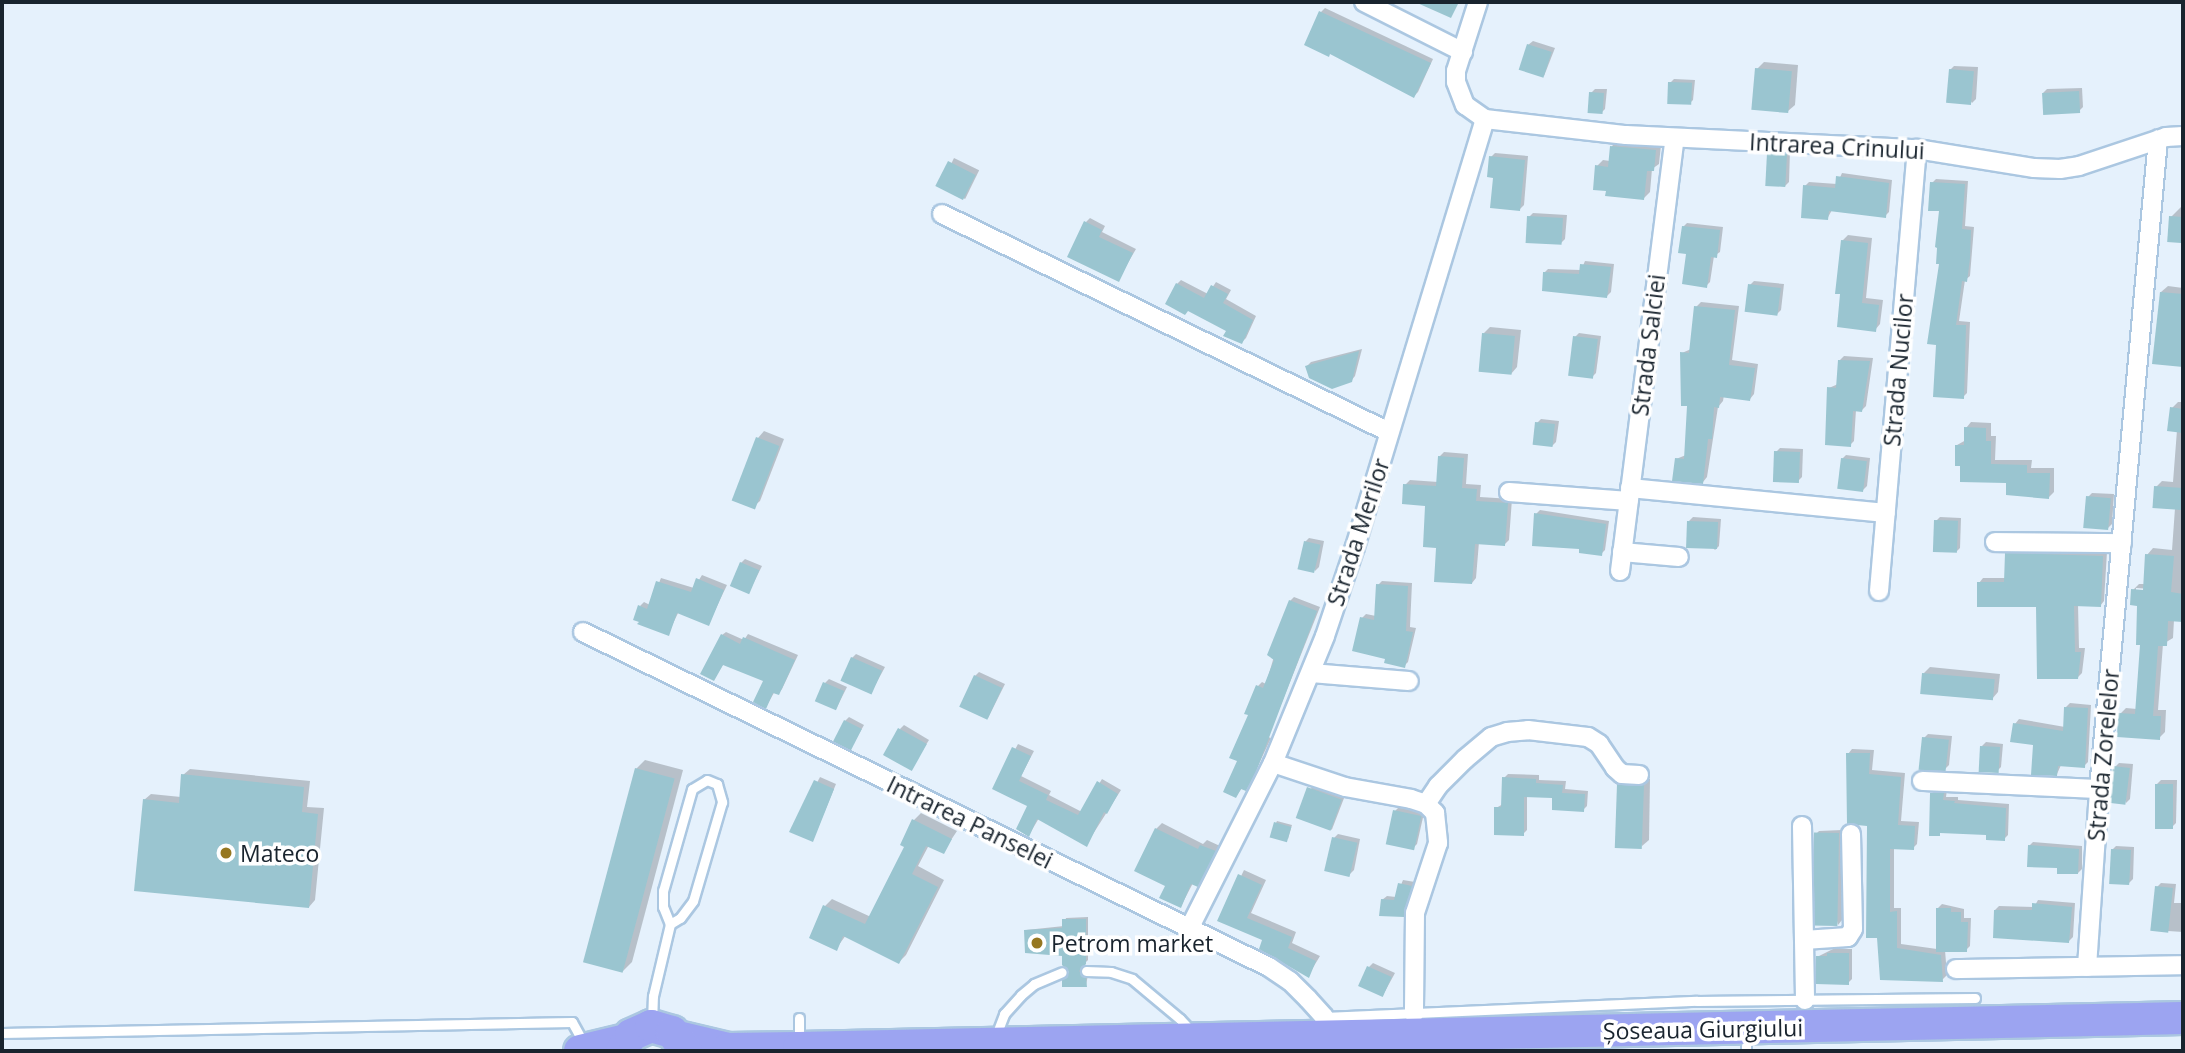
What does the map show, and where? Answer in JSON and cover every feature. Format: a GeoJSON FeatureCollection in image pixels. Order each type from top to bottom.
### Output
{"type":"FeatureCollection","features":[{"type":"Feature","properties":{"kind":"highway","name":"Șoseaua Giurgiului"},"geometry":{"type":"LineString","coordinates":[[580,1051],[653,1041],[728,1049],[799,1033],[993,1045],[1197,1041],[1329,1028],[2183,1018]]}},
{"type":"Feature","properties":{"kind":"highway","name":"Șoseaua Giurgiului"},"geometry":{"type":"LineString","coordinates":[[1496,1051],[1746,1049],[2183,1037]]}},
{"type":"Feature","properties":{"kind":"street"},"geometry":{"type":"LineString","coordinates":[[1364,2],[1463,52]]}},
{"type":"Feature","properties":{"kind":"street"},"geometry":{"type":"LineString","coordinates":[[1478,2],[1456,71],[1459,93],[1465,105],[1485,119]]}},
{"type":"Feature","properties":{"kind":"street","name":"Intrarea Crinului"},"geometry":{"type":"LineString","coordinates":[[1485,119],[1675,138],[1917,149],[2034,168],[2060,169],[2079,166],[2158,140],[2183,136]]}},
{"type":"Feature","properties":{"kind":"street","name":"Strada Merilor"},"geometry":{"type":"LineString","coordinates":[[1189,929],[1273,763],[1311,673],[1355,547],[1485,119]]}},
{"type":"Feature","properties":{"kind":"street","name":"Strada Salciei"},"geometry":{"type":"LineString","coordinates":[[1620,571],[1675,138]]}},
{"type":"Feature","properties":{"kind":"street","name":"Strada Zorelelor"},"geometry":{"type":"LineString","coordinates":[[2087,967],[2099,789],[2158,140]]}},
{"type":"Feature","properties":{"kind":"street","name":"Strada Nucilor"},"geometry":{"type":"LineString","coordinates":[[1879,591],[1917,149]]}},
{"type":"Feature","properties":{"kind":"street"},"geometry":{"type":"LineString","coordinates":[[942,214],[1389,432]]}},
{"type":"Feature","properties":{"kind":"street"},"geometry":{"type":"LineString","coordinates":[[1509,492],[1629,494],[1886,513]]}},
{"type":"Feature","properties":{"kind":"street"},"geometry":{"type":"LineString","coordinates":[[1995,542],[2122,542]]}},
{"type":"Feature","properties":{"kind":"street"},"geometry":{"type":"LineString","coordinates":[[1622,552],[1679,557]]}},
{"type":"Feature","properties":{"kind":"street","name":"Intrarea Panselei"},"geometry":{"type":"LineString","coordinates":[[583,632],[1290,981],[1329,1028]]}},
{"type":"Feature","properties":{"kind":"street"},"geometry":{"type":"LineString","coordinates":[[1311,673],[1409,681]]}},
{"type":"Feature","properties":{"kind":"street"},"geometry":{"type":"LineString","coordinates":[[1426,804],[1438,786],[1465,759],[1492,737],[1507,732],[1528,730],[1588,737],[1599,744],[1622,774],[1639,775]]}},
{"type":"Feature","properties":{"kind":"street"},"geometry":{"type":"LineString","coordinates":[[1273,763],[1345,787],[1426,804],[1435,813],[1438,843],[1415,913],[1414,1014]]}},
{"type":"Feature","properties":{"kind":"street"},"geometry":{"type":"LineString","coordinates":[[1922,780],[2099,789]]}},
{"type":"Feature","properties":{"kind":"street"},"geometry":{"type":"LineString","coordinates":[[1802,826],[1805,1000]]}},
{"type":"Feature","properties":{"kind":"street"},"geometry":{"type":"LineString","coordinates":[[1804,940],[1848,937],[1853,929],[1851,834]]}},
{"type":"Feature","properties":{"kind":"street"},"geometry":{"type":"LineString","coordinates":[[1956,969],[2183,965]]}},
{"type":"Feature","properties":{"kind":"lane"},"geometry":{"type":"LineString","coordinates":[[653,1041],[653,996],[670,924],[663,907],[663,891],[692,789],[707,780],[717,784],[722,802],[692,901],[680,918],[670,924]]}},
{"type":"Feature","properties":{"kind":"lane"},"geometry":{"type":"LineString","coordinates":[[1086,971],[1111,972],[1132,979],[1180,1019],[1197,1041]]}},
{"type":"Feature","properties":{"kind":"lane"},"geometry":{"type":"LineString","coordinates":[[993,1045],[1004,1014],[1021,995],[1034,984],[1062,972]]}},
{"type":"Feature","properties":{"kind":"lane"},"geometry":{"type":"LineString","coordinates":[[1329,1028],[1414,1014],[1698,1001],[1975,998]]}},
{"type":"Feature","properties":{"kind":"lane"},"geometry":{"type":"LineString","coordinates":[[2,1033],[572,1022],[579,1030],[588,1051]]}},
{"type":"Feature","properties":{"kind":"building"},"geometry":{"type":"Polygon","coordinates":[[[1415,2],[1459,2],[1451,18],[1415,2]]]}},
{"type":"Feature","properties":{"kind":"building"},"geometry":{"type":"Polygon","coordinates":[[[1319,11],[1431,63],[1414,98],[1330,54],[1329,57],[1304,45],[1319,11]]]}},
{"type":"Feature","properties":{"kind":"building"},"geometry":{"type":"Polygon","coordinates":[[[1527,44],[1552,52],[1543,78],[1519,70],[1527,44]]]}},
{"type":"Feature","properties":{"kind":"building"},"geometry":{"type":"Polygon","coordinates":[[[1755,68],[1792,71],[1788,113],[1751,110],[1755,68]]]}},
{"type":"Feature","properties":{"kind":"building"},"geometry":{"type":"Polygon","coordinates":[[[1949,69],[1974,71],[1971,105],[1946,103],[1949,69]]]}},
{"type":"Feature","properties":{"kind":"building"},"geometry":{"type":"Polygon","coordinates":[[[1668,82],[1692,83],[1691,105],[1667,104],[1668,82]]]}},
{"type":"Feature","properties":{"kind":"building"},"geometry":{"type":"Polygon","coordinates":[[[2079,91],[2080,113],[2043,115],[2042,93],[2079,91]]]}},
{"type":"Feature","properties":{"kind":"building"},"geometry":{"type":"Polygon","coordinates":[[[1589,92],[1604,93],[1602,114],[1588,113],[1589,92]]]}},
{"type":"Feature","properties":{"kind":"building"},"geometry":{"type":"Polygon","coordinates":[[[1610,146],[1656,150],[1654,171],[1647,171],[1644,200],[1605,196],[1606,191],[1593,190],[1595,165],[1608,167],[1610,146]]]}},
{"type":"Feature","properties":{"kind":"building"},"geometry":{"type":"Polygon","coordinates":[[[1767,153],[1787,154],[1785,187],[1765,186],[1767,153]]]}},
{"type":"Feature","properties":{"kind":"building"},"geometry":{"type":"Polygon","coordinates":[[[1489,156],[1525,160],[1520,211],[1490,208],[1493,178],[1487,177],[1489,156]]]}},
{"type":"Feature","properties":{"kind":"building"},"geometry":{"type":"Polygon","coordinates":[[[948,161],[976,175],[963,200],[935,186],[948,161]]]}},
{"type":"Feature","properties":{"kind":"building"},"geometry":{"type":"Polygon","coordinates":[[[1836,176],[1889,183],[1886,218],[1829,211],[1828,220],[1801,218],[1803,185],[1835,188],[1836,176]]]}},
{"type":"Feature","properties":{"kind":"building"},"geometry":{"type":"Polygon","coordinates":[[[1930,182],[1965,184],[1962,229],[1971,230],[1970,258],[1967,282],[1962,281],[1956,325],[1966,325],[1964,399],[1933,397],[1936,345],[1927,344],[1939,264],[1936,264],[1935,247],[1939,211],[1928,211],[1930,182]]]}},
{"type":"Feature","properties":{"kind":"building"},"geometry":{"type":"Polygon","coordinates":[[[1527,216],[1563,218],[1562,245],[1526,243],[1527,216]]]}},
{"type":"Feature","properties":{"kind":"building"},"geometry":{"type":"Polygon","coordinates":[[[2169,216],[2183,217],[2181,243],[2167,242],[2169,216]]]}},
{"type":"Feature","properties":{"kind":"building"},"geometry":{"type":"Polygon","coordinates":[[[1084,221],[1102,230],[1099,237],[1133,253],[1119,282],[1067,257],[1084,221]]]}},
{"type":"Feature","properties":{"kind":"building"},"geometry":{"type":"Polygon","coordinates":[[[1682,226],[1720,230],[1717,258],[1711,257],[1707,288],[1682,284],[1686,254],[1678,253],[1682,226]]]}},
{"type":"Feature","properties":{"kind":"building"},"geometry":{"type":"Polygon","coordinates":[[[1841,240],[1868,243],[1862,303],[1879,305],[1876,332],[1837,327],[1840,294],[1835,294],[1841,240]]]}},
{"type":"Feature","properties":{"kind":"building"},"geometry":{"type":"Polygon","coordinates":[[[1580,264],[1611,267],[1607,298],[1542,291],[1543,272],[1579,274],[1580,264]]]}},
{"type":"Feature","properties":{"kind":"building"},"geometry":{"type":"Polygon","coordinates":[[[1176,283],[1204,298],[1211,285],[1228,294],[1223,303],[1253,320],[1242,344],[1223,336],[1226,331],[1188,311],[1185,315],[1165,304],[1176,283]]]}},
{"type":"Feature","properties":{"kind":"building"},"geometry":{"type":"Polygon","coordinates":[[[1748,284],[1781,288],[1777,316],[1745,312],[1748,284]]]}},
{"type":"Feature","properties":{"kind":"building"},"geometry":{"type":"Polygon","coordinates":[[[2160,292],[2183,294],[2183,367],[2152,364],[2160,292]]]}},
{"type":"Feature","properties":{"kind":"building"},"geometry":{"type":"Polygon","coordinates":[[[1694,306],[1735,310],[1729,365],[1755,368],[1750,401],[1720,397],[1719,408],[1714,407],[1712,439],[1708,439],[1703,484],[1672,481],[1675,458],[1684,459],[1687,406],[1681,406],[1680,352],[1689,353],[1694,306]]]}},
{"type":"Feature","properties":{"kind":"building"},"geometry":{"type":"Polygon","coordinates":[[[1482,333],[1515,336],[1511,375],[1479,372],[1482,333]]]}},
{"type":"Feature","properties":{"kind":"building"},"geometry":{"type":"Polygon","coordinates":[[[1573,336],[1598,339],[1593,379],[1568,376],[1573,336]]]}},
{"type":"Feature","properties":{"kind":"building"},"geometry":{"type":"Polygon","coordinates":[[[1359,351],[1352,382],[1332,389],[1309,378],[1305,366],[1359,351]]]}},
{"type":"Feature","properties":{"kind":"building"},"geometry":{"type":"Polygon","coordinates":[[[1838,360],[1870,361],[1862,412],[1853,411],[1851,447],[1825,445],[1827,387],[1836,388],[1838,360]]]}},
{"type":"Feature","properties":{"kind":"building"},"geometry":{"type":"Polygon","coordinates":[[[2170,407],[2183,409],[2183,433],[2167,431],[2170,407]]]}},
{"type":"Feature","properties":{"kind":"building"},"geometry":{"type":"Polygon","coordinates":[[[1535,422],[1555,424],[1552,447],[1533,445],[1535,422]]]}},
{"type":"Feature","properties":{"kind":"building"},"geometry":{"type":"Polygon","coordinates":[[[1964,427],[1986,428],[1986,441],[1991,441],[1991,464],[2027,465],[2027,473],[2050,473],[2049,499],[2006,495],[2006,483],[1960,482],[1960,466],[1955,466],[1955,445],[1964,445],[1964,427]]]}},
{"type":"Feature","properties":{"kind":"building"},"geometry":{"type":"Polygon","coordinates":[[[756,437],[779,446],[755,509],[732,500],[756,437]]]}},
{"type":"Feature","properties":{"kind":"building"},"geometry":{"type":"Polygon","coordinates":[[[1774,451],[1800,452],[1799,483],[1773,482],[1774,451]]]}},
{"type":"Feature","properties":{"kind":"building"},"geometry":{"type":"Polygon","coordinates":[[[1438,456],[1464,458],[1462,488],[1477,489],[1476,501],[1508,503],[1505,546],[1475,544],[1472,584],[1434,582],[1436,548],[1423,547],[1425,506],[1402,504],[1403,484],[1436,486],[1438,456]]]}},
{"type":"Feature","properties":{"kind":"building"},"geometry":{"type":"Polygon","coordinates":[[[1841,458],[1867,461],[1863,492],[1837,489],[1841,458]]]}},
{"type":"Feature","properties":{"kind":"building"},"geometry":{"type":"Polygon","coordinates":[[[2154,486],[2183,488],[2181,510],[2152,508],[2154,486]]]}},
{"type":"Feature","properties":{"kind":"building"},"geometry":{"type":"Polygon","coordinates":[[[2086,496],[2111,498],[2108,530],[2083,528],[2086,496]]]}},
{"type":"Feature","properties":{"kind":"building"},"geometry":{"type":"Polygon","coordinates":[[[1534,513],[1606,524],[1602,556],[1579,553],[1579,549],[1532,546],[1534,513]]]}},
{"type":"Feature","properties":{"kind":"building"},"geometry":{"type":"Polygon","coordinates":[[[1934,520],[1958,521],[1957,553],[1933,552],[1934,520]]]}},
{"type":"Feature","properties":{"kind":"building"},"geometry":{"type":"Polygon","coordinates":[[[1687,521],[1718,522],[1717,549],[1686,548],[1687,521]]]}},
{"type":"Feature","properties":{"kind":"building"},"geometry":{"type":"Polygon","coordinates":[[[1304,541],[1321,545],[1314,573],[1297,569],[1304,541]]]}},
{"type":"Feature","properties":{"kind":"building"},"geometry":{"type":"Polygon","coordinates":[[[2005,553],[2103,556],[2101,607],[2074,606],[2075,652],[2081,652],[2078,679],[2037,679],[2036,607],[1977,607],[1977,582],[2004,582],[2005,553]]]}},
{"type":"Feature","properties":{"kind":"building"},"geometry":{"type":"Polygon","coordinates":[[[2145,554],[2174,556],[2171,592],[2183,594],[2183,622],[2168,621],[2167,646],[2158,646],[2153,716],[2161,716],[2160,740],[2117,737],[2118,713],[2135,714],[2140,645],[2136,645],[2137,606],[2130,605],[2131,589],[2143,590],[2145,554]]]}},
{"type":"Feature","properties":{"kind":"building"},"geometry":{"type":"Polygon","coordinates":[[[740,562],[759,570],[749,594],[730,586],[740,562]]]}},
{"type":"Feature","properties":{"kind":"building"},"geometry":{"type":"Polygon","coordinates":[[[696,578],[724,590],[709,626],[677,613],[669,636],[633,620],[638,605],[647,609],[656,581],[691,592],[696,578]]]}},
{"type":"Feature","properties":{"kind":"building"},"geometry":{"type":"Polygon","coordinates":[[[1376,584],[1408,586],[1406,631],[1413,632],[1405,668],[1384,663],[1385,659],[1352,651],[1360,617],[1374,620],[1376,584]]]}},
{"type":"Feature","properties":{"kind":"building"},"geometry":{"type":"Polygon","coordinates":[[[1289,600],[1317,611],[1256,772],[1246,791],[1241,789],[1236,798],[1223,792],[1237,761],[1229,758],[1248,715],[1244,714],[1256,685],[1263,688],[1274,660],[1267,655],[1289,600]]]}},
{"type":"Feature","properties":{"kind":"building"},"geometry":{"type":"Polygon","coordinates":[[[721,634],[740,644],[743,637],[795,660],[779,695],[773,693],[766,709],[753,702],[763,681],[723,665],[714,681],[700,674],[721,634]]]}},
{"type":"Feature","properties":{"kind":"building"},"geometry":{"type":"Polygon","coordinates":[[[851,657],[882,671],[871,695],[840,681],[851,657]]]}},
{"type":"Feature","properties":{"kind":"building"},"geometry":{"type":"Polygon","coordinates":[[[1922,673],[1995,679],[1993,700],[1920,694],[1922,673]]]}},
{"type":"Feature","properties":{"kind":"building"},"geometry":{"type":"Polygon","coordinates":[[[974,675],[1002,688],[987,720],[959,707],[974,675]]]}},
{"type":"Feature","properties":{"kind":"building"},"geometry":{"type":"Polygon","coordinates":[[[823,682],[844,691],[836,710],[815,701],[823,682]]]}},
{"type":"Feature","properties":{"kind":"building"},"geometry":{"type":"Polygon","coordinates":[[[2064,707],[2088,708],[2085,768],[2058,766],[2057,776],[2031,775],[2033,745],[2010,742],[2013,723],[2063,731],[2064,707]]]}},
{"type":"Feature","properties":{"kind":"building"},"geometry":{"type":"Polygon","coordinates":[[[844,720],[862,729],[850,751],[833,742],[844,720]]]}},
{"type":"Feature","properties":{"kind":"building"},"geometry":{"type":"Polygon","coordinates":[[[898,728],[927,744],[912,771],[883,755],[898,728]]]}},
{"type":"Feature","properties":{"kind":"building"},"geometry":{"type":"Polygon","coordinates":[[[1922,737],[1949,740],[1945,773],[1919,770],[1922,737]]]}},
{"type":"Feature","properties":{"kind":"building"},"geometry":{"type":"Polygon","coordinates":[[[1980,746],[2000,747],[1999,773],[1979,772],[1980,746]]]}},
{"type":"Feature","properties":{"kind":"building"},"geometry":{"type":"Polygon","coordinates":[[[1012,747],[1031,756],[1019,781],[1048,795],[1046,800],[1078,815],[1097,781],[1118,794],[1107,814],[1104,812],[1087,847],[1037,819],[1029,837],[1016,829],[1027,806],[992,789],[1012,747]]]}},
{"type":"Feature","properties":{"kind":"building"},"geometry":{"type":"Polygon","coordinates":[[[1846,753],[1870,753],[1869,774],[1901,777],[1898,825],[1915,826],[1914,850],[1890,849],[1890,912],[1897,911],[1897,948],[1941,955],[1943,982],[1880,980],[1877,938],[1866,938],[1867,826],[1847,824],[1846,753]]]}},
{"type":"Feature","properties":{"kind":"building"},"geometry":{"type":"Polygon","coordinates":[[[2113,766],[2130,768],[2125,805],[2108,803],[2113,766]]]}},
{"type":"Feature","properties":{"kind":"building"},"geometry":{"type":"Polygon","coordinates":[[[635,768],[675,779],[623,973],[583,962],[635,768]]]}},
{"type":"Feature","properties":{"kind":"building","name":"Mateco"},"geometry":{"type":"Polygon","coordinates":[[[181,774],[304,787],[302,812],[318,814],[309,908],[134,891],[143,799],[179,803],[181,774]]]}},
{"type":"Feature","properties":{"kind":"building"},"geometry":{"type":"Polygon","coordinates":[[[1502,777],[1536,779],[1536,783],[1563,785],[1562,793],[1585,794],[1584,812],[1552,810],[1552,798],[1524,797],[1524,836],[1494,835],[1494,807],[1501,807],[1502,777]]]}},
{"type":"Feature","properties":{"kind":"building"},"geometry":{"type":"Polygon","coordinates":[[[814,780],[834,789],[813,842],[789,832],[814,780]]]}},
{"type":"Feature","properties":{"kind":"building"},"geometry":{"type":"Polygon","coordinates":[[[1617,784],[1644,785],[1642,849],[1615,848],[1617,784]]]}},
{"type":"Feature","properties":{"kind":"building"},"geometry":{"type":"Polygon","coordinates":[[[2155,784],[2173,784],[2173,829],[2155,829],[2155,784]]]}},
{"type":"Feature","properties":{"kind":"building"},"geometry":{"type":"Polygon","coordinates":[[[1307,787],[1342,800],[1330,831],[1296,818],[1307,787]]]}},
{"type":"Feature","properties":{"kind":"building"},"geometry":{"type":"Polygon","coordinates":[[[1930,793],[1944,793],[1943,800],[1955,801],[1954,803],[2006,808],[2005,841],[1986,840],[1986,835],[1940,833],[1940,836],[1929,836],[1930,793]]]}},
{"type":"Feature","properties":{"kind":"building"},"geometry":{"type":"Polygon","coordinates":[[[1393,810],[1421,816],[1414,850],[1386,844],[1393,810]]]}},
{"type":"Feature","properties":{"kind":"building"},"geometry":{"type":"Polygon","coordinates":[[[912,819],[952,839],[944,854],[926,846],[912,874],[938,887],[899,964],[843,936],[837,951],[809,938],[823,905],[865,924],[904,847],[900,845],[912,819]]]}},
{"type":"Feature","properties":{"kind":"building"},"geometry":{"type":"Polygon","coordinates":[[[1274,822],[1291,827],[1287,842],[1270,837],[1274,822]]]}},
{"type":"Feature","properties":{"kind":"building"},"geometry":{"type":"Polygon","coordinates":[[[1155,828],[1198,849],[1200,845],[1216,851],[1198,887],[1191,884],[1181,908],[1159,898],[1165,886],[1134,871],[1155,828]]]}},
{"type":"Feature","properties":{"kind":"building"},"geometry":{"type":"Polygon","coordinates":[[[1814,833],[1839,833],[1837,926],[1812,926],[1814,833]]]}},
{"type":"Feature","properties":{"kind":"building"},"geometry":{"type":"Polygon","coordinates":[[[1332,837],[1357,843],[1349,877],[1324,871],[1332,837]]]}},
{"type":"Feature","properties":{"kind":"building"},"geometry":{"type":"Polygon","coordinates":[[[2028,845],[2079,849],[2078,874],[2057,874],[2057,868],[2027,867],[2028,845]]]}},
{"type":"Feature","properties":{"kind":"building"},"geometry":{"type":"Polygon","coordinates":[[[2111,849],[2131,850],[2129,885],[2109,884],[2111,849]]]}},
{"type":"Feature","properties":{"kind":"building"},"geometry":{"type":"Polygon","coordinates":[[[1238,874],[1262,885],[1247,918],[1292,937],[1288,948],[1316,961],[1309,978],[1259,949],[1262,940],[1217,921],[1238,874]]]}},
{"type":"Feature","properties":{"kind":"building"},"geometry":{"type":"Polygon","coordinates":[[[1398,883],[1412,886],[1404,917],[1379,916],[1381,899],[1394,900],[1398,883]]]}},
{"type":"Feature","properties":{"kind":"building"},"geometry":{"type":"Polygon","coordinates":[[[2155,886],[2173,888],[2168,933],[2150,931],[2155,886]]]}},
{"type":"Feature","properties":{"kind":"building"},"geometry":{"type":"Polygon","coordinates":[[[2032,903],[2072,907],[2069,943],[1993,938],[1994,910],[2032,910],[2032,903]]]}},
{"type":"Feature","properties":{"kind":"building"},"geometry":{"type":"Polygon","coordinates":[[[1936,908],[1951,908],[1951,912],[1961,912],[1961,922],[1968,922],[1967,952],[1936,952],[1936,908]]]}},
{"type":"Feature","properties":{"kind":"building"},"geometry":{"type":"Polygon","coordinates":[[[1062,919],[1086,919],[1086,964],[1079,971],[1086,978],[1087,987],[1062,987],[1062,979],[1069,972],[1062,965],[1062,956],[1025,953],[1024,930],[1062,928],[1062,919]]]}},
{"type":"Feature","properties":{"kind":"building"},"geometry":{"type":"Polygon","coordinates":[[[1827,953],[1849,953],[1849,985],[1816,984],[1816,956],[1827,956],[1827,953]]]}},
{"type":"Feature","properties":{"kind":"building"},"geometry":{"type":"Polygon","coordinates":[[[1367,966],[1392,977],[1383,997],[1358,986],[1367,966]]]}},
{"type":"Feature","properties":{"kind":"place","name":"Mateco"},"geometry":{"type":"Point","coordinates":[226,853]}},
{"type":"Feature","properties":{"kind":"place","name":"Petrom market"},"geometry":{"type":"Point","coordinates":[1037,943]}}]}
